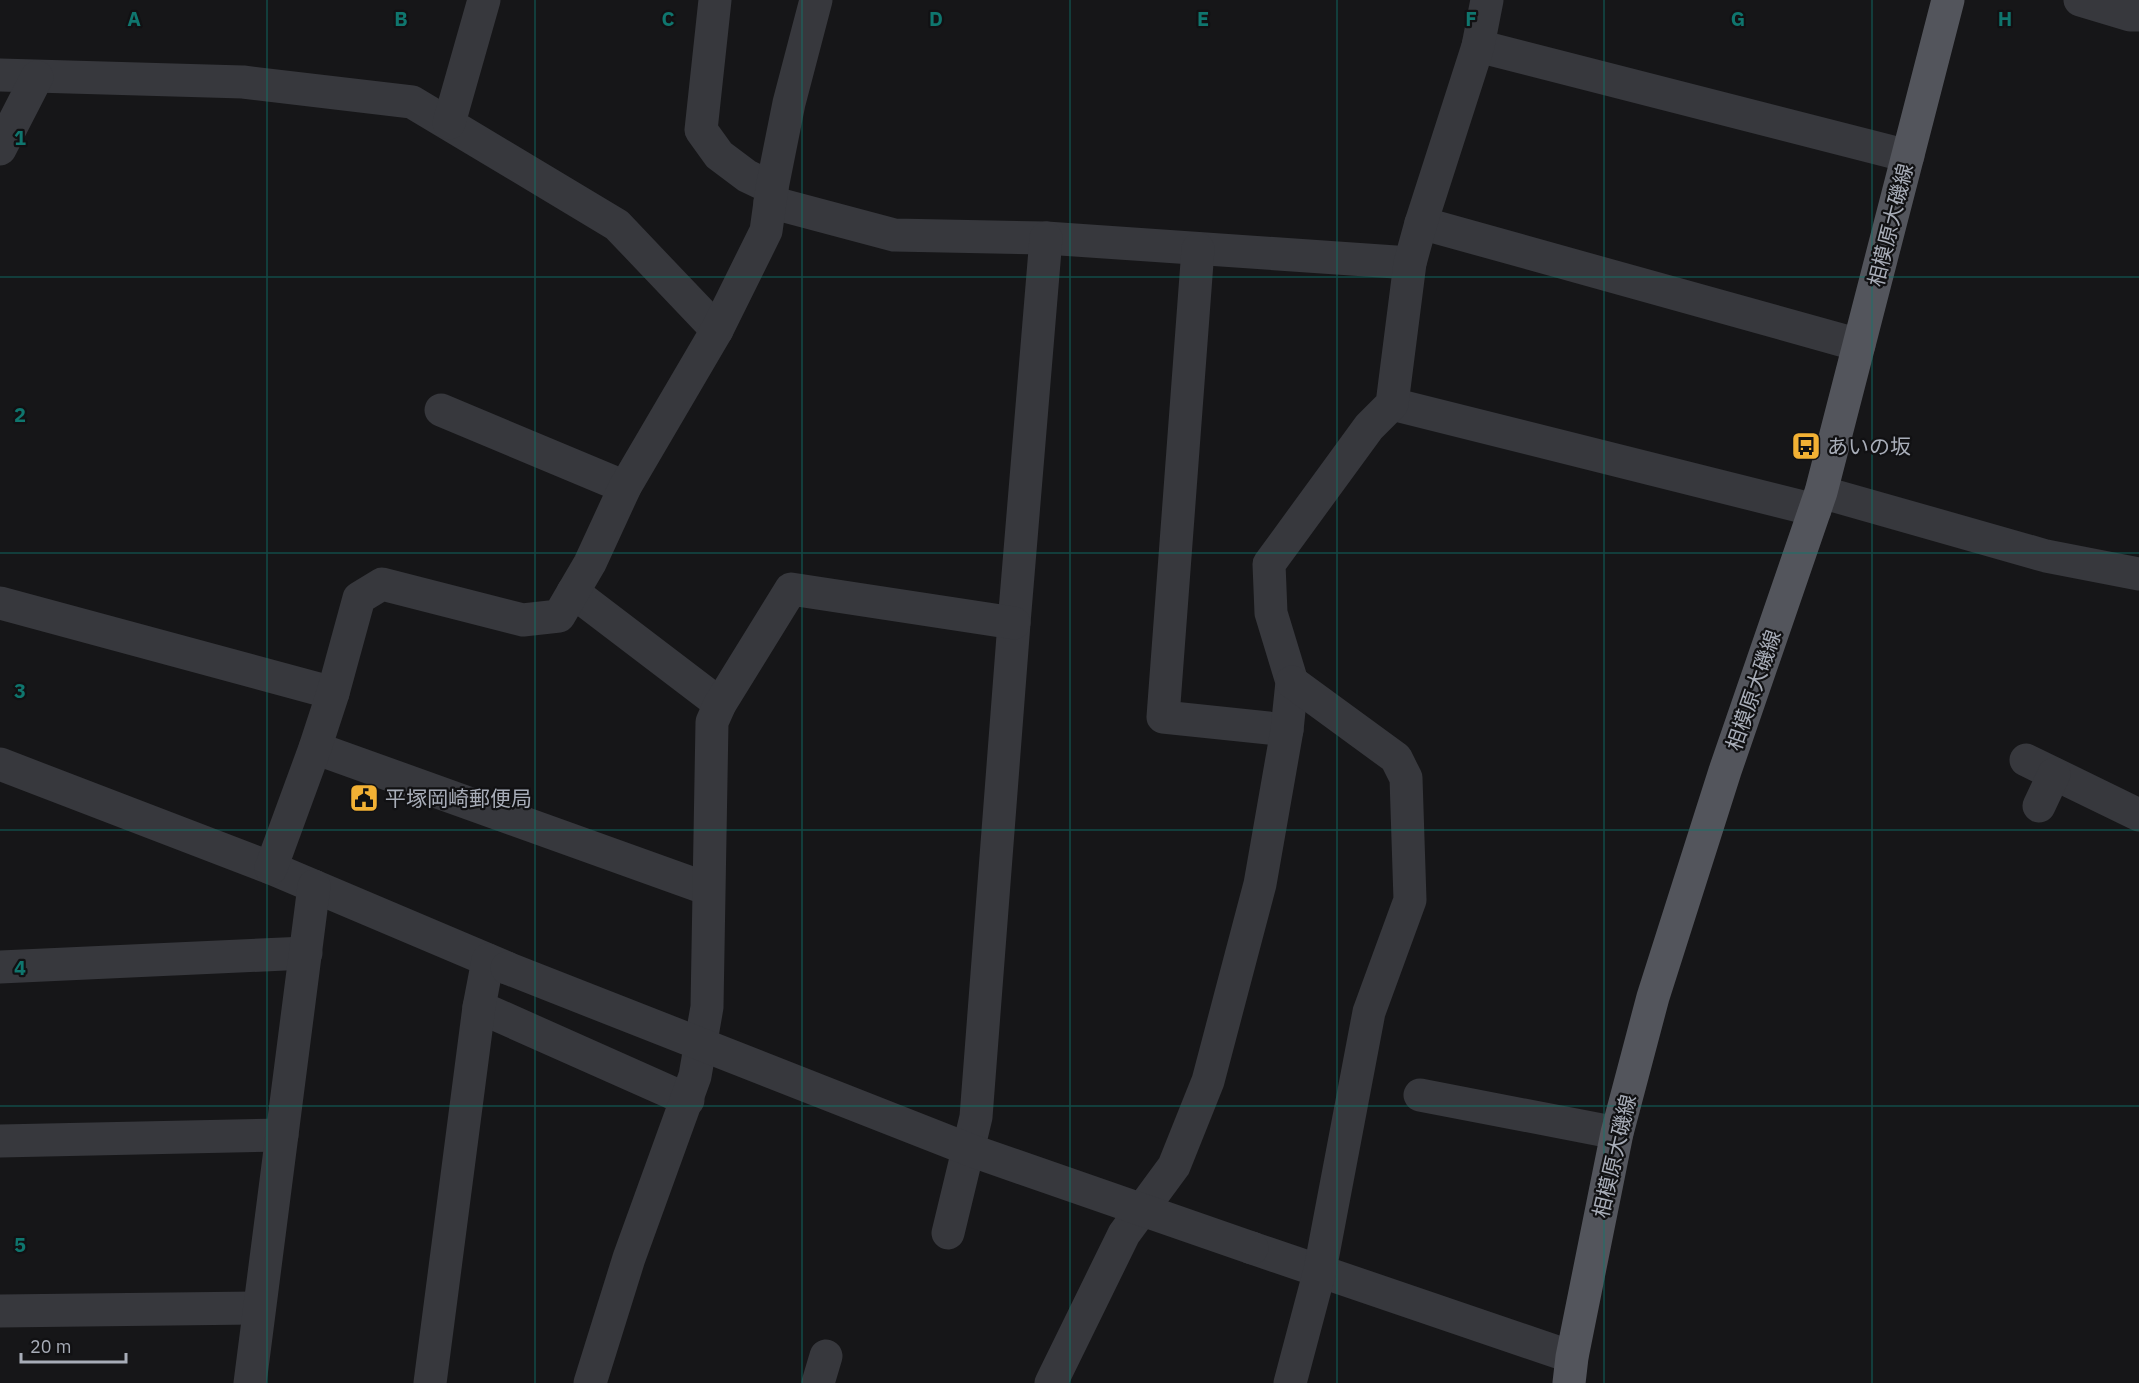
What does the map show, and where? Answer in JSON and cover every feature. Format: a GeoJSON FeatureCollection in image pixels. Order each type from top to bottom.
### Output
{"type":"FeatureCollection","features":[{"type":"Feature","properties":{"kind":"main road","name":"相模原大磯線"},"geometry":{"type":"LineString","coordinates":[[1570,1370],[1617,1133],[1656,986],[1725,771],[1818,501],[1948,0]]}},
{"type":"Feature","properties":{"kind":"street"},"geometry":{"type":"LineString","coordinates":[[449,123],[484,0]]}},
{"type":"Feature","properties":{"kind":"street"},"geometry":{"type":"LineString","coordinates":[[715,0],[701,129],[719,155],[771,195],[894,235],[1046,238],[1410,263]]}},
{"type":"Feature","properties":{"kind":"street"},"geometry":{"type":"LineString","coordinates":[[271,868],[333,693],[359,598],[382,584],[523,620],[560,616],[590,563],[625,487],[717,330],[766,231],[789,103],[816,0]]}},
{"type":"Feature","properties":{"kind":"street"},"geometry":{"type":"LineString","coordinates":[[1051,1383],[1124,1234],[1174,1166],[1208,1081],[1260,885],[1287,730],[1292,682],[1271,613],[1269,564],[1370,427],[1392,404],[1410,263],[1478,46],[1486,0]]}},
{"type":"Feature","properties":{"kind":"street"},"geometry":{"type":"LineString","coordinates":[[2080,0],[2130,15],[2139,15]]}},
{"type":"Feature","properties":{"kind":"street"},"geometry":{"type":"LineString","coordinates":[[1478,46],[1908,156]]}},
{"type":"Feature","properties":{"kind":"street"},"geometry":{"type":"LineString","coordinates":[[0,75],[243,82],[412,102],[617,225],[717,330]]}},
{"type":"Feature","properties":{"kind":"street"},"geometry":{"type":"LineString","coordinates":[[0,149],[36,77]]}},
{"type":"Feature","properties":{"kind":"street"},"geometry":{"type":"LineString","coordinates":[[1421,223],[1859,345]]}},
{"type":"Feature","properties":{"kind":"street"},"geometry":{"type":"LineString","coordinates":[[948,1233],[976,1117],[1046,238]]}},
{"type":"Feature","properties":{"kind":"street"},"geometry":{"type":"LineString","coordinates":[[1198,249],[1163,717],[1287,730]]}},
{"type":"Feature","properties":{"kind":"street"},"geometry":{"type":"LineString","coordinates":[[1392,404],[1818,501],[2046,556],[2139,574]]}},
{"type":"Feature","properties":{"kind":"street"},"geometry":{"type":"LineString","coordinates":[[441,410],[625,487]]}},
{"type":"Feature","properties":{"kind":"street"},"geometry":{"type":"LineString","coordinates":[[590,1383],[629,1258],[695,1076],[707,1007],[712,722],[720,704],[791,589],[1014,623]]}},
{"type":"Feature","properties":{"kind":"street"},"geometry":{"type":"LineString","coordinates":[[573,592],[720,704]]}},
{"type":"Feature","properties":{"kind":"street"},"geometry":{"type":"LineString","coordinates":[[0,603],[333,693]]}},
{"type":"Feature","properties":{"kind":"street"},"geometry":{"type":"LineString","coordinates":[[1290,1383],[1320,1270],[1369,1012],[1410,900],[1406,778],[1396,758],[1292,682]]}},
{"type":"Feature","properties":{"kind":"street"},"geometry":{"type":"LineString","coordinates":[[315,748],[708,889]]}},
{"type":"Feature","properties":{"kind":"street"},"geometry":{"type":"LineString","coordinates":[[0,764],[271,868],[497,964],[970,1150],[1320,1270],[1570,1370]]}},
{"type":"Feature","properties":{"kind":"street"},"geometry":{"type":"LineString","coordinates":[[2039,806],[2040,766],[2139,815]]}},
{"type":"Feature","properties":{"kind":"street"},"geometry":{"type":"LineString","coordinates":[[250,1383],[314,886]]}},
{"type":"Feature","properties":{"kind":"street"},"geometry":{"type":"LineString","coordinates":[[0,967],[306,953]]}},
{"type":"Feature","properties":{"kind":"street"},"geometry":{"type":"LineString","coordinates":[[430,1383],[479,1007],[497,964]]}},
{"type":"Feature","properties":{"kind":"street"},"geometry":{"type":"LineString","coordinates":[[479,1007],[688,1100]]}},
{"type":"Feature","properties":{"kind":"street"},"geometry":{"type":"LineString","coordinates":[[1420,1095],[1617,1133]]}},
{"type":"Feature","properties":{"kind":"street"},"geometry":{"type":"LineString","coordinates":[[0,1141],[282,1135]]}},
{"type":"Feature","properties":{"kind":"street"},"geometry":{"type":"LineString","coordinates":[[0,1311],[260,1308]]}},
{"type":"Feature","properties":{"kind":"place","name":"あいの坂"},"geometry":{"type":"Point","coordinates":[1806,446]}},
{"type":"Feature","properties":{"kind":"place","name":"平塚岡崎郵便局"},"geometry":{"type":"Point","coordinates":[364,798]}}]}
